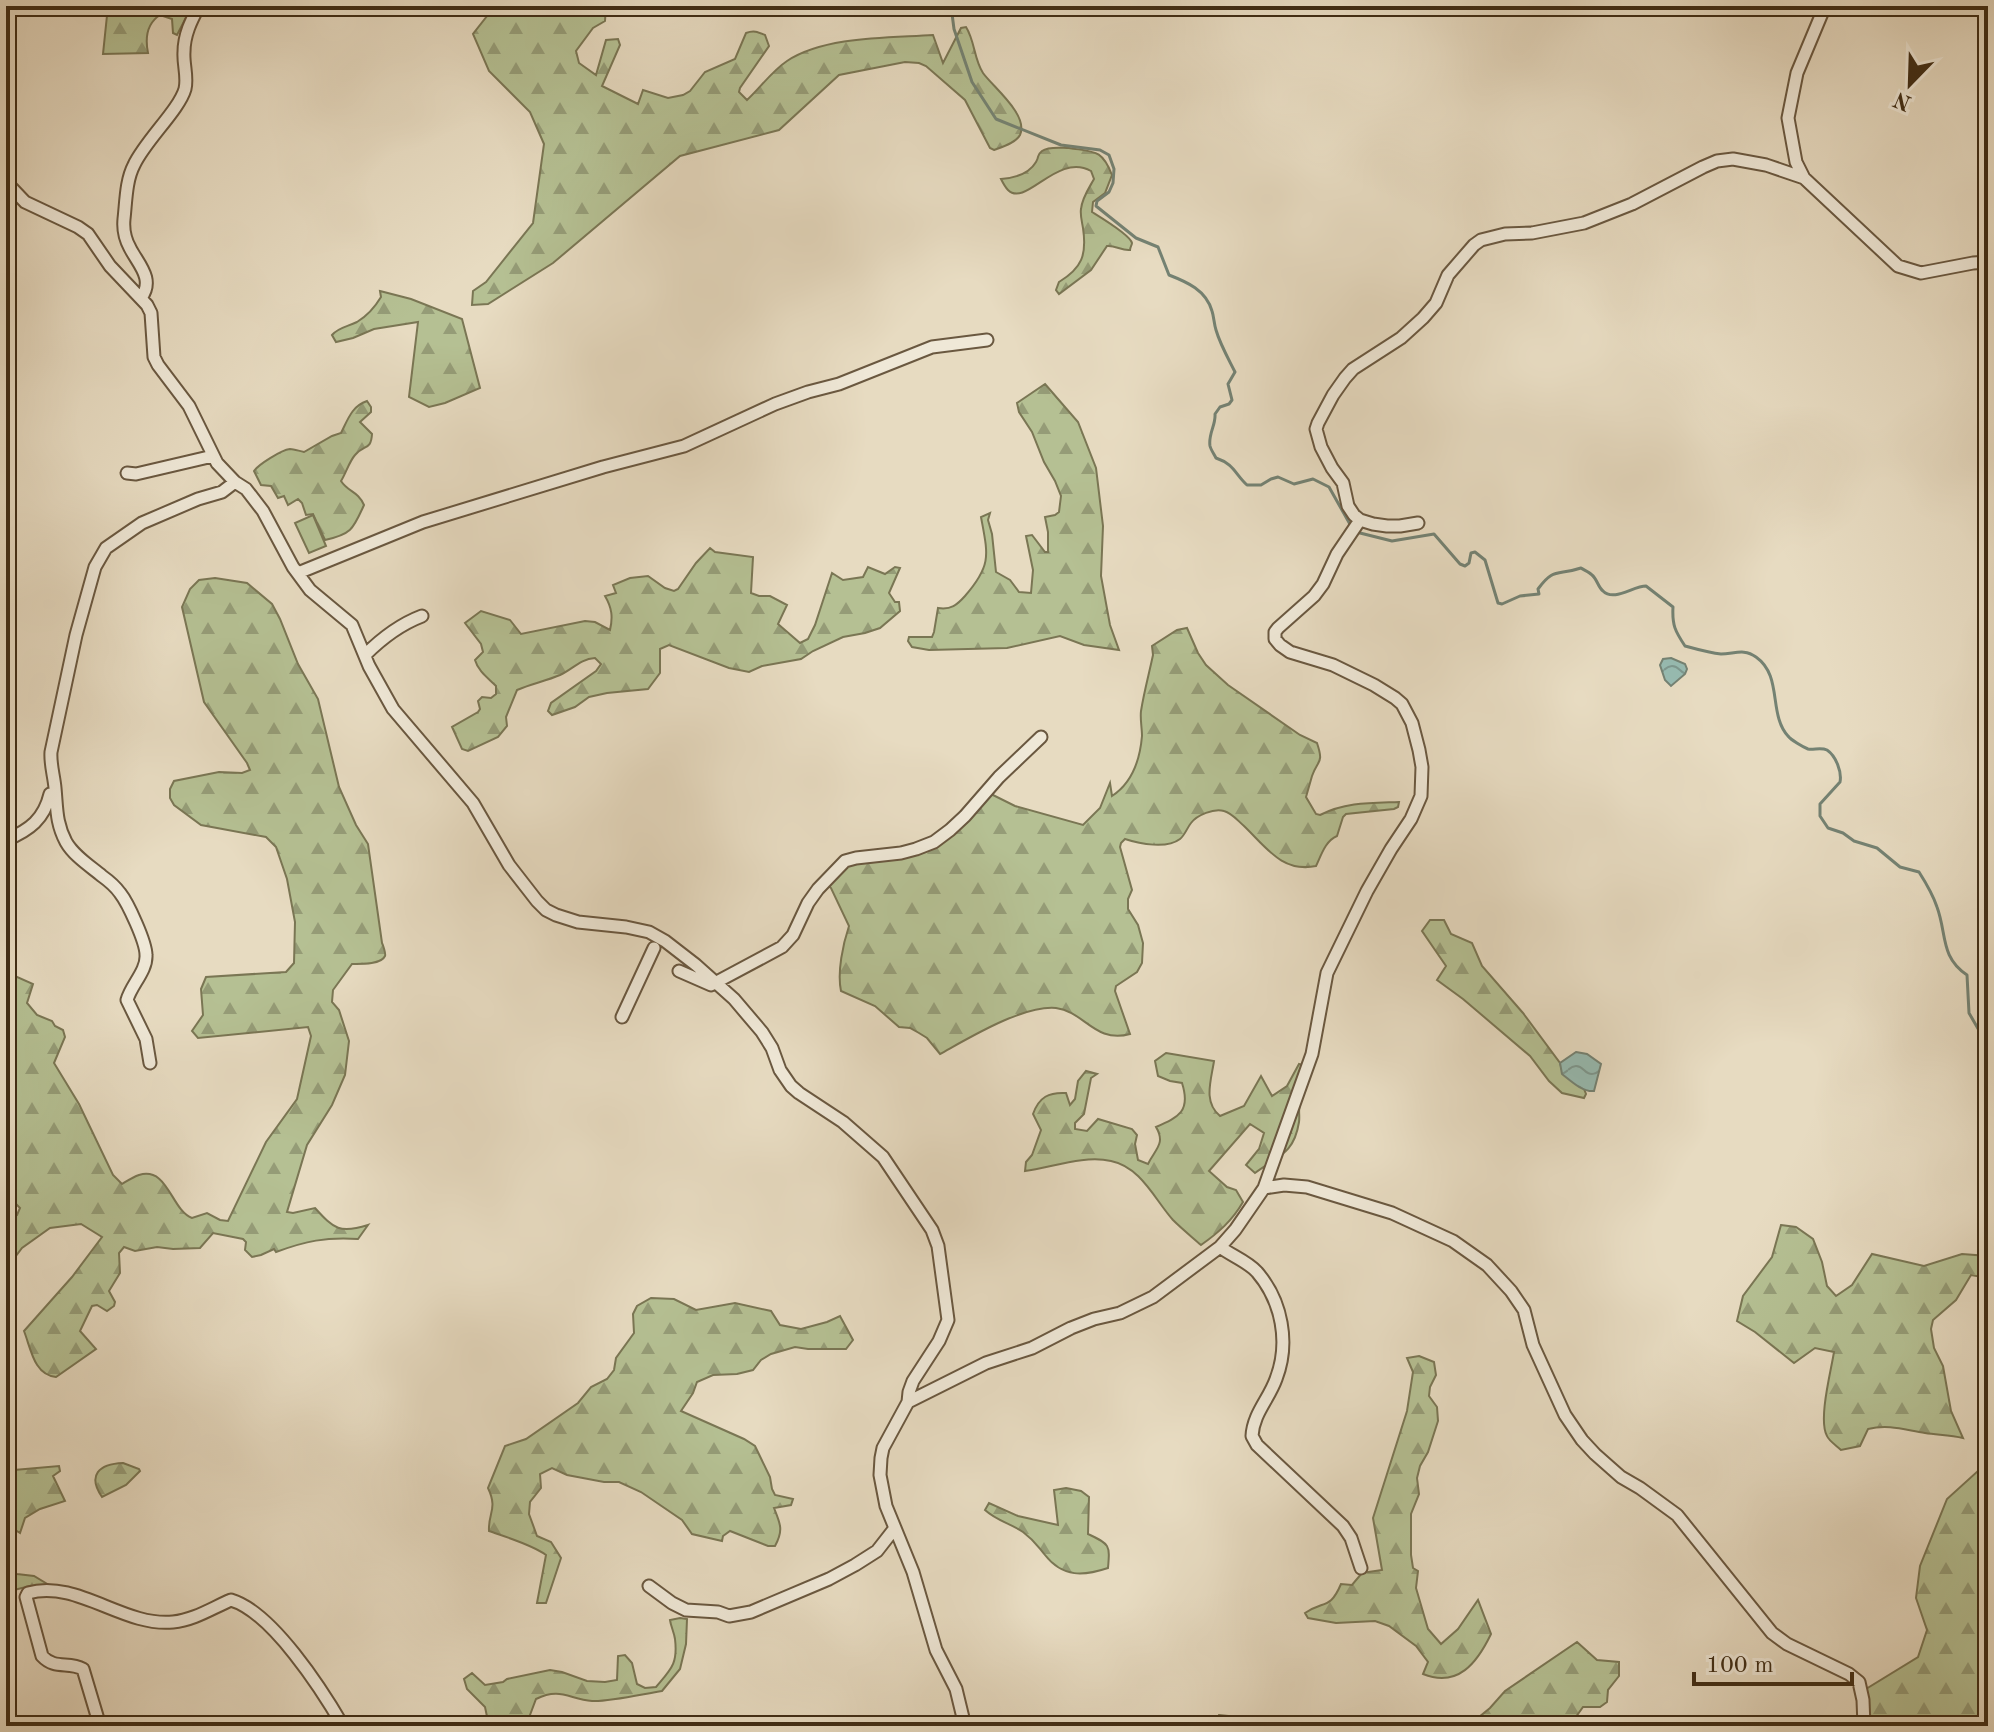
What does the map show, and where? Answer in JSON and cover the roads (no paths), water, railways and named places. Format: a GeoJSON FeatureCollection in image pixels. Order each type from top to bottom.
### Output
{"type":"FeatureCollection","features":[{"type":"Feature","properties":{"kind":"street"},"geometry":{"type":"LineString","coordinates":[[141,298],[146,288],[144,271],[130,249],[124,229],[128,183],[134,163],[180,100],[185,87],[185,41],[199,6]]}},
{"type":"Feature","properties":{"kind":"street"},"geometry":{"type":"LineString","coordinates":[[1825,6],[1797,73],[1788,118],[1796,162],[1804,178],[1898,266],[1921,273],[1988,262]]}},
{"type":"Feature","properties":{"kind":"street"},"geometry":{"type":"LineString","coordinates":[[908,1402],[986,1363],[1032,1348],[1071,1328],[1120,1313],[1153,1297],[1220,1247],[1264,1188],[1312,1054],[1327,973],[1367,891],[1411,819],[1421,796],[1419,750],[1412,723],[1402,704],[1374,685],[1333,665],[1290,652],[1275,639],[1278,628],[1323,584],[1355,526],[1343,483],[1321,447],[1316,429],[1333,395],[1353,369],[1401,338],[1423,318],[1436,303],[1448,275],[1481,240],[1584,223],[1632,204],[1717,161],[1733,159],[1766,165],[1804,178]]}},
{"type":"Feature","properties":{"kind":"street"},"geometry":{"type":"LineString","coordinates":[[6,182],[25,202],[88,234],[110,266],[141,298],[151,313],[154,357],[189,406],[217,463],[246,489],[263,511],[310,590],[352,625],[393,709],[473,803],[509,865],[537,901],[556,915],[578,922],[649,932],[677,949],[734,999],[765,1036],[791,1086],[843,1122],[883,1157],[935,1238],[948,1320],[939,1341],[913,1381],[908,1402],[889,1437],[881,1458],[882,1489],[913,1572],[936,1650],[959,1697],[965,1726]]}},
{"type":"Feature","properties":{"kind":"street"},"geometry":{"type":"LineString","coordinates":[[298,573],[423,522],[592,470],[684,446],[775,404],[839,384],[932,347],[987,340]]}},
{"type":"Feature","properties":{"kind":"street"},"geometry":{"type":"LineString","coordinates":[[127,473],[136,474],[213,456]]}},
{"type":"Feature","properties":{"kind":"street"},"geometry":{"type":"LineString","coordinates":[[150,1063],[146,1039],[127,1000],[147,958],[142,940],[122,895],[66,843],[55,807],[51,752],[76,635],[92,576],[106,548],[142,523],[222,492],[235,482]]}},
{"type":"Feature","properties":{"kind":"street"},"geometry":{"type":"LineString","coordinates":[[1355,526],[1418,523]]}},
{"type":"Feature","properties":{"kind":"street"},"geometry":{"type":"LineString","coordinates":[[365,655],[409,621],[422,616]]}},
{"type":"Feature","properties":{"kind":"street"},"geometry":{"type":"LineString","coordinates":[[679,971],[711,985],[782,947],[793,935],[818,889],[845,861],[901,853],[934,842],[965,816],[999,777],[1041,737]]}},
{"type":"Feature","properties":{"kind":"street"},"geometry":{"type":"LineString","coordinates":[[6,840],[38,820],[47,809],[53,778]]}},
{"type":"Feature","properties":{"kind":"street"},"geometry":{"type":"LineString","coordinates":[[622,1017],[654,948]]}},
{"type":"Feature","properties":{"kind":"street"},"geometry":{"type":"LineString","coordinates":[[1264,1188],[1284,1185],[1307,1187],[1392,1213],[1453,1241],[1487,1265],[1524,1310],[1533,1345],[1565,1415],[1582,1440],[1621,1477],[1677,1515],[1772,1633],[1859,1682],[1864,1726]]}},
{"type":"Feature","properties":{"kind":"street"},"geometry":{"type":"LineString","coordinates":[[1220,1247],[1256,1271],[1273,1297],[1283,1333],[1276,1379],[1256,1417],[1252,1436],[1257,1445],[1343,1526],[1351,1538],[1361,1568]]}},
{"type":"Feature","properties":{"kind":"street"},"geometry":{"type":"LineString","coordinates":[[649,1586],[686,1610],[718,1612],[729,1616],[751,1612],[855,1565],[877,1551],[895,1528]]}},
{"type":"Feature","properties":{"kind":"street"},"geometry":{"type":"LineString","coordinates":[[100,1726],[83,1669],[54,1665],[42,1656],[26,1597],[28,1593],[54,1591],[149,1621],[171,1622],[192,1618],[231,1600],[240,1602],[273,1628],[286,1643],[343,1726]]}},
{"type":"Feature","properties":{"kind":"water"},"geometry":{"type":"Polygon","coordinates":[[[1671,658],[1685,664],[1687,669],[1671,686],[1665,680],[1660,665],[1663,659],[1671,658]]]}},
{"type":"Feature","properties":{"kind":"water"},"geometry":{"type":"Polygon","coordinates":[[[1576,1052],[1587,1054],[1601,1064],[1594,1091],[1581,1088],[1562,1074],[1560,1063],[1576,1052]]]}},
{"type":"Feature","properties":{"kind":"waterway"},"geometry":{"type":"LineString","coordinates":[[951,6],[954,29],[972,82],[996,119],[1061,145],[1100,150],[1109,155],[1114,169],[1113,183],[1096,206],[1136,238],[1158,247],[1169,275],[1195,288],[1209,304],[1215,328],[1235,372],[1228,384],[1232,400],[1215,414],[1210,448],[1216,458],[1231,466],[1247,485],[1261,485],[1278,477],[1294,484],[1313,479],[1329,487],[1351,526]]}},
{"type":"Feature","properties":{"kind":"waterway"},"geometry":{"type":"LineString","coordinates":[[1356,532],[1392,541],[1434,534],[1465,566],[1471,553],[1475,552],[1485,560],[1498,603],[1502,604],[1520,596],[1539,594],[1538,589],[1552,575],[1581,568],[1592,575],[1607,594],[1646,586],[1673,607],[1675,628],[1685,646],[1721,654],[1747,653],[1756,657],[1770,674],[1778,717],[1788,736],[1808,749],[1827,750],[1838,764],[1840,782],[1820,804],[1820,816],[1828,828],[1877,848],[1900,867],[1919,872],[1927,885],[1937,907],[1948,953],[1967,975],[1969,1013],[1984,1039],[1988,1057]]}}]}
